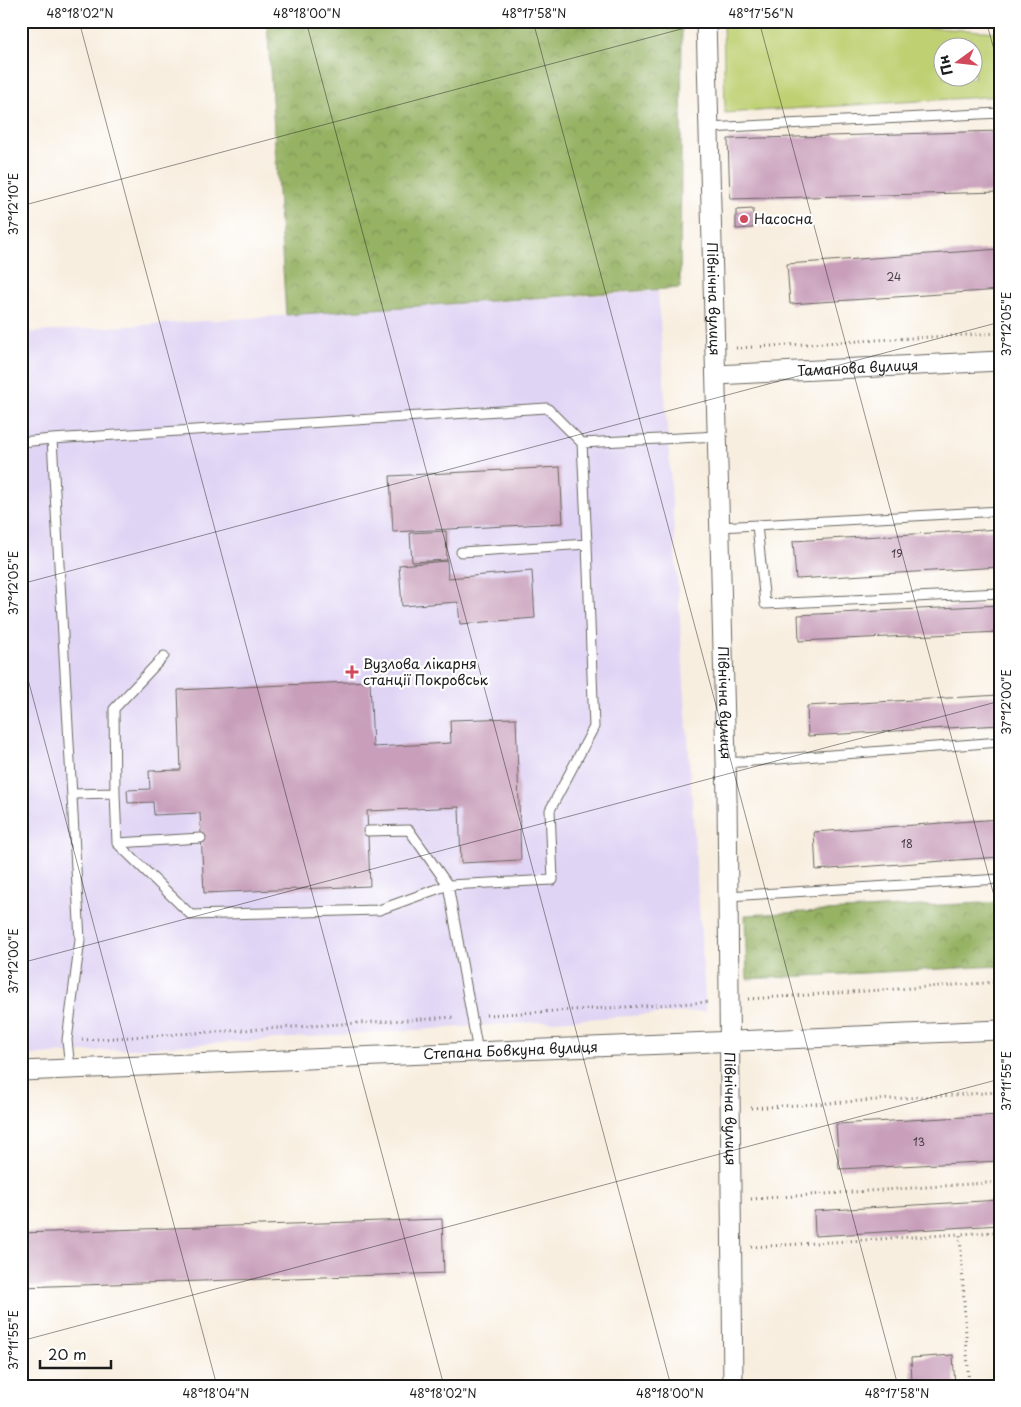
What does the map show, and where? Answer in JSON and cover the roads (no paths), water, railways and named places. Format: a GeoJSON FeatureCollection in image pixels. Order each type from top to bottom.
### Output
{"type":"FeatureCollection","features":[{"type":"Feature","properties":{"kind":"street","name":"Північна вулиця"},"geometry":{"type":"LineString","coordinates":[[706,21],[727,763],[733,1386]]}},
{"type":"Feature","properties":{"kind":"street","name":"Таманова вулиця"},"geometry":{"type":"LineString","coordinates":[[716,375],[1000,361]]}},
{"type":"Feature","properties":{"kind":"street","name":"Степана Бовкуна вулиця"},"geometry":{"type":"LineString","coordinates":[[21,1072],[730,1040],[1000,1030]]}},
{"type":"Feature","properties":{"kind":"lane"},"geometry":{"type":"LineString","coordinates":[[709,128],[1000,113]]}},
{"type":"Feature","properties":{"kind":"lane"},"geometry":{"type":"LineString","coordinates":[[21,442],[547,408],[582,443],[594,726],[550,810],[553,880],[448,885],[379,910],[191,915],[116,842],[114,709],[164,656]]}},
{"type":"Feature","properties":{"kind":"lane"},"geometry":{"type":"LineString","coordinates":[[582,443],[718,436]]}},
{"type":"Feature","properties":{"kind":"lane"},"geometry":{"type":"LineString","coordinates":[[52,439],[80,940],[67,1040],[70,1070]]}},
{"type":"Feature","properties":{"kind":"lane"},"geometry":{"type":"LineString","coordinates":[[720,527],[1000,511]]}},
{"type":"Feature","properties":{"kind":"lane"},"geometry":{"type":"LineString","coordinates":[[757,525],[764,604],[1000,593]]}},
{"type":"Feature","properties":{"kind":"lane"},"geometry":{"type":"LineString","coordinates":[[461,552],[587,544]]}},
{"type":"Feature","properties":{"kind":"lane"},"geometry":{"type":"LineString","coordinates":[[727,763],[1000,742]]}},
{"type":"Feature","properties":{"kind":"lane"},"geometry":{"type":"LineString","coordinates":[[72,794],[115,793]]}},
{"type":"Feature","properties":{"kind":"lane"},"geometry":{"type":"LineString","coordinates":[[368,831],[409,830],[448,885],[478,1052]]}},
{"type":"Feature","properties":{"kind":"lane"},"geometry":{"type":"LineString","coordinates":[[116,842],[202,838]]}},
{"type":"Feature","properties":{"kind":"lane"},"geometry":{"type":"LineString","coordinates":[[728,896],[1000,879]]}},
{"type":"Feature","properties":{"kind":"place","name":"Насосна"},"geometry":{"type":"Point","coordinates":[744,219]}},
{"type":"Feature","properties":{"kind":"place","name":"Вузлова лікарня станції Покровськ"},"geometry":{"type":"Point","coordinates":[352,672]}}]}
